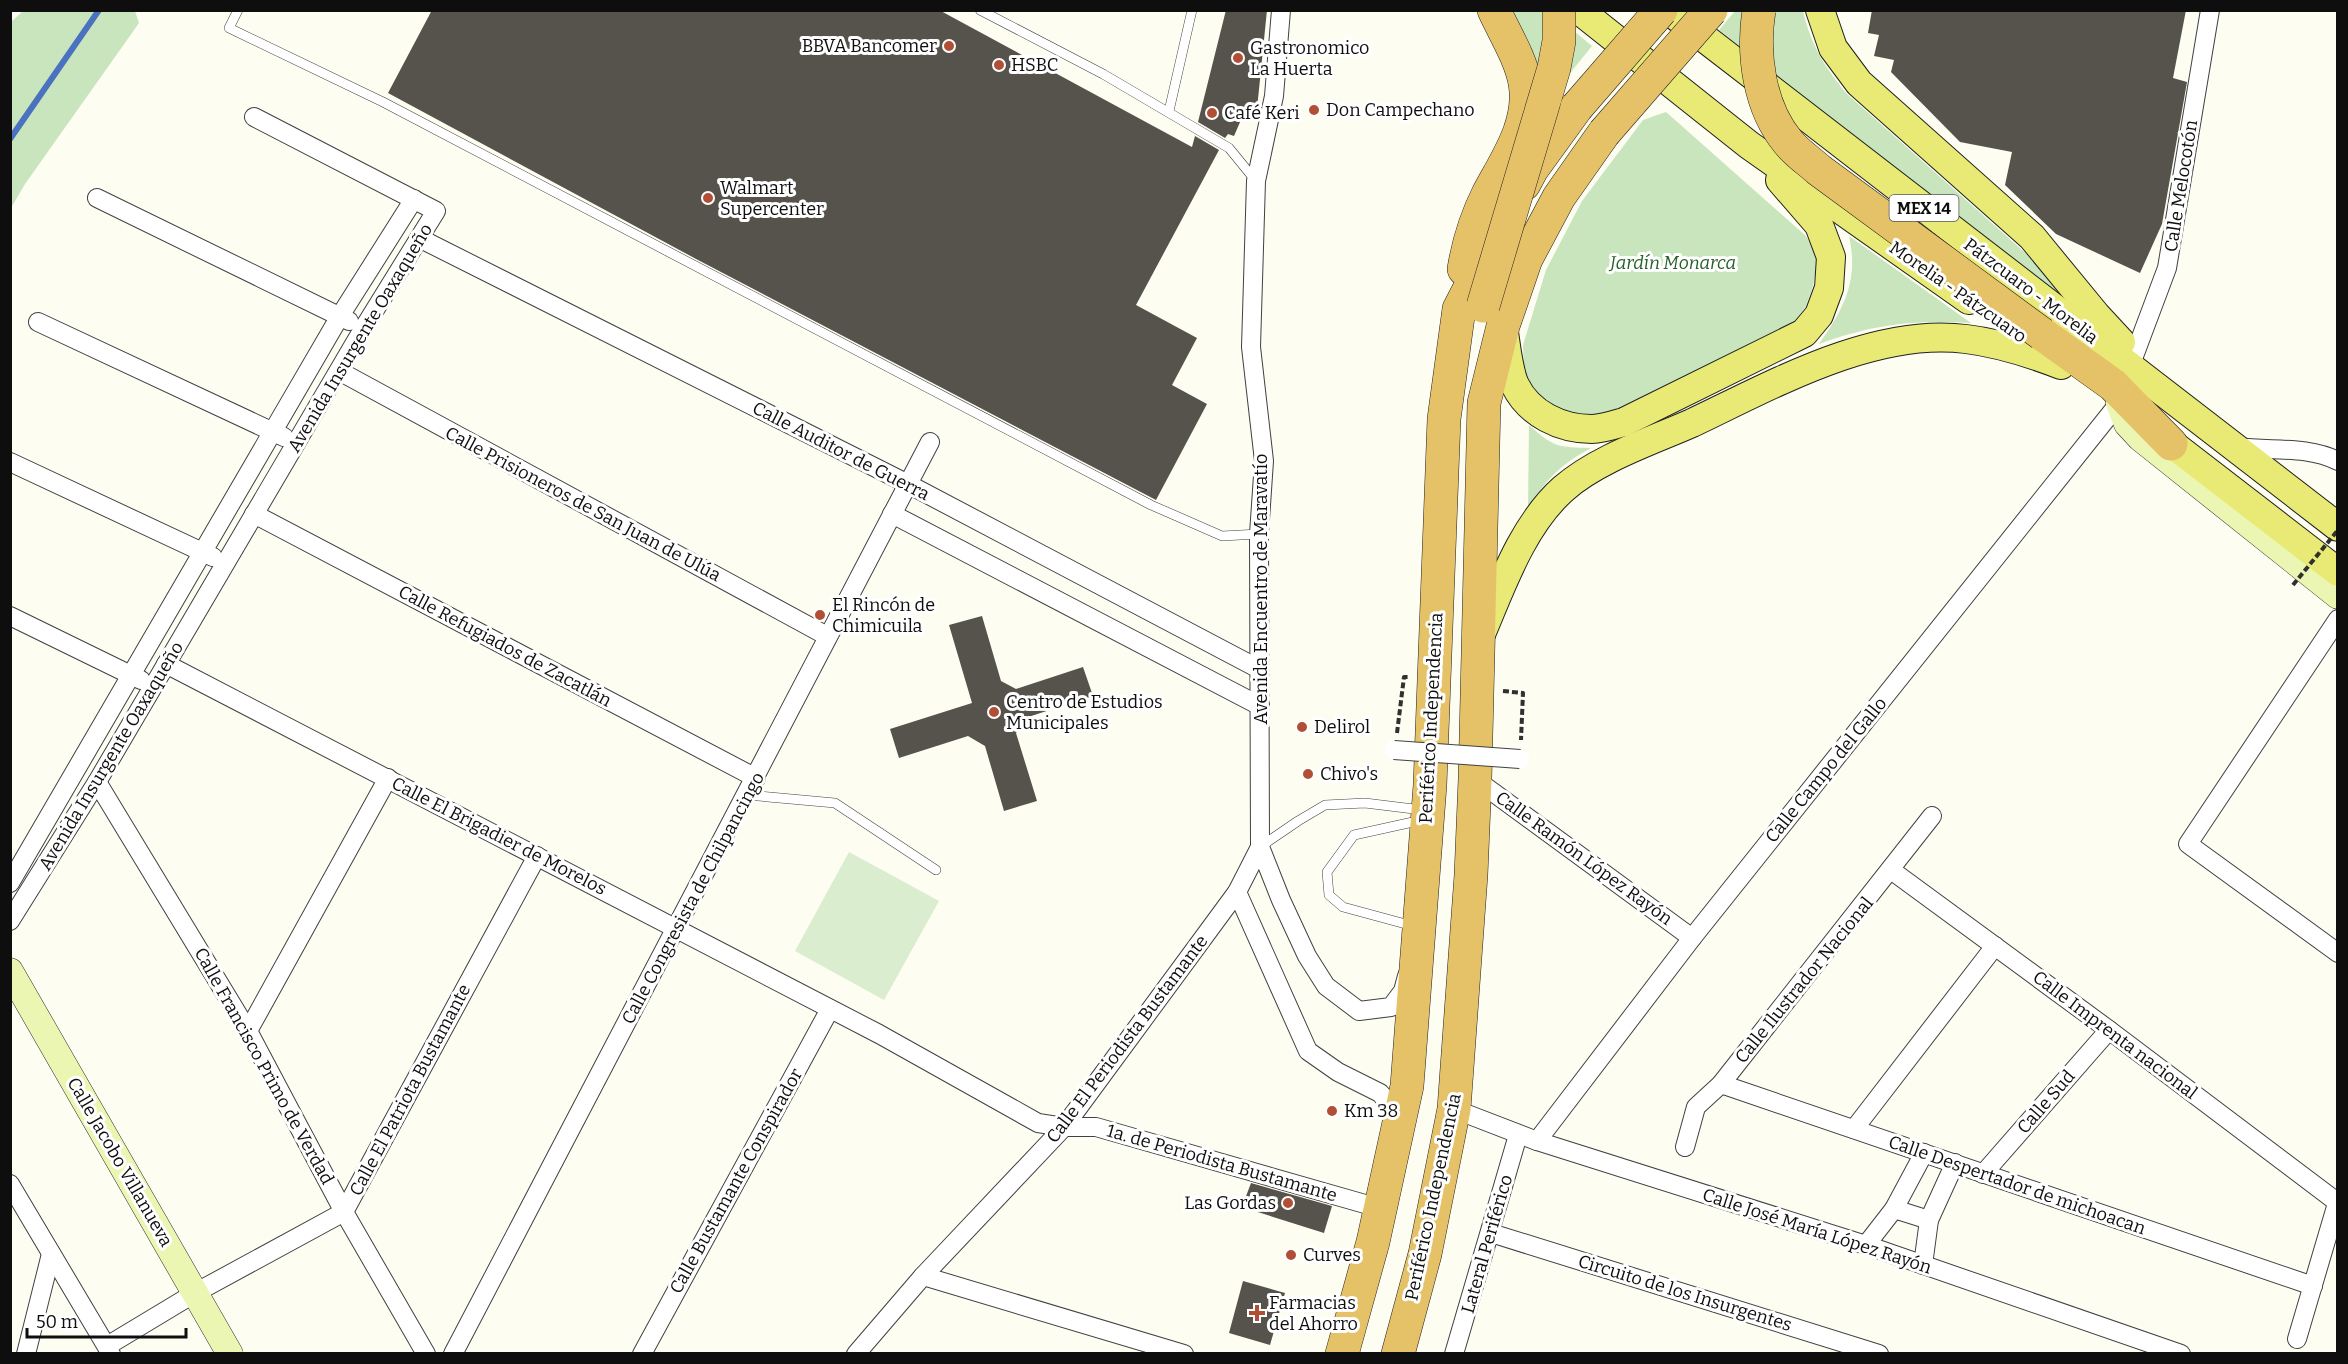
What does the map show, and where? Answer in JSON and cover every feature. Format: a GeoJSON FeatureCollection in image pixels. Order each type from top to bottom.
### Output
{"type":"FeatureCollection","features":[{"type":"Feature","properties":{"kind":"highway"},"geometry":{"type":"LineString","coordinates":[[1482,314],[1466,255],[1487,197],[1513,150],[1524,117],[1525,83],[1494,10]]}},
{"type":"Feature","properties":{"kind":"highway"},"geometry":{"type":"LineString","coordinates":[[1471,875],[1461,840],[1453,770],[1464,444],[1472,352],[1556,63],[1560,33],[1559,10]]}},
{"type":"Feature","properties":{"kind":"highway","name":"Periférico Independencia"},"geometry":{"type":"LineString","coordinates":[[1341,1353],[1373,1242],[1407,1086],[1428,815],[1444,420],[1532,169],[1576,107],[1661,10]]}},
{"type":"Feature","properties":{"kind":"highway","name":"Periférico Independencia"},"geometry":{"type":"LineString","coordinates":[[1406,1346],[1454,1109],[1471,875],[1475,779],[1484,403],[1482,314],[1526,259],[1559,197],[1604,133],[1711,10]]}},
{"type":"Feature","properties":{"kind":"highway"},"geometry":{"type":"LineString","coordinates":[[1759,10],[1756,47],[1760,77],[1770,109],[1789,143],[1819,170],[2113,384],[2171,444]]}},
{"type":"Feature","properties":{"kind":"main road","name":"Morelia - Pátzcuaro"},"geometry":{"type":"LineString","coordinates":[[1579,10],[1749,145],[2061,365],[2119,403],[2337,572]]}},
{"type":"Feature","properties":{"kind":"main road","name":"Pátzcuaro - Morelia"},"geometry":{"type":"LineString","coordinates":[[1668,10],[2337,528]]}},
{"type":"Feature","properties":{"kind":"main road"},"geometry":{"type":"LineString","coordinates":[[1820,10],[1833,48],[1860,83],[2032,237],[2096,315],[2180,405]]}},
{"type":"Feature","properties":{"kind":"main road"},"geometry":{"type":"LineString","coordinates":[[1482,314],[1515,384],[1528,405],[1566,427],[1594,430],[1624,422],[1804,333],[1819,315],[1829,288],[1831,257],[1819,225],[1749,145]]}},
{"type":"Feature","properties":{"kind":"main road"},"geometry":{"type":"LineString","coordinates":[[1480,636],[1509,569],[1534,524],[1563,489],[1608,461],[1802,372],[1867,347],[1920,339],[1963,338],[2014,347],[2061,365]]}},
{"type":"Feature","properties":{"kind":"street","name":"Avenida Encuentro de Maravatío"},"geometry":{"type":"LineString","coordinates":[[1260,847],[1259,534],[1264,461],[1251,347],[1256,182],[1274,96],[1281,10]]}},
{"type":"Feature","properties":{"kind":"street","name":"Calle Melocotón"},"geometry":{"type":"LineString","coordinates":[[2134,356],[2167,268],[2210,10]]}},
{"type":"Feature","properties":{"kind":"street"},"geometry":{"type":"LineString","coordinates":[[254,117],[414,199]]}},
{"type":"Feature","properties":{"kind":"street"},"geometry":{"type":"LineString","coordinates":[[97,198],[363,329]]}},
{"type":"Feature","properties":{"kind":"street","name":"Avenida Insurgente Oaxaqueño"},"geometry":{"type":"LineString","coordinates":[[10,883],[340,316],[414,199],[436,211],[421,239],[363,329],[98,782],[10,921]]}},
{"type":"Feature","properties":{"kind":"street","name":"Calle Auditor de Guerra"},"geometry":{"type":"LineString","coordinates":[[421,239],[906,483],[1259,669]]}},
{"type":"Feature","properties":{"kind":"street"},"geometry":{"type":"LineString","coordinates":[[38,322],[296,443]]}},
{"type":"Feature","properties":{"kind":"street","name":"Calle Prisioneros de San Juan de Ulúa"},"geometry":{"type":"LineString","coordinates":[[339,371],[827,636]]}},
{"type":"Feature","properties":{"kind":"street"},"geometry":{"type":"LineString","coordinates":[[2119,403],[2127,424],[2140,438],[2337,596]]}},
{"type":"Feature","properties":{"kind":"street","name":"Calle Campo del Gallo"},"geometry":{"type":"LineString","coordinates":[[1536,1141],[1692,938],[2119,403]]}},
{"type":"Feature","properties":{"kind":"street","name":"Calle Congresista de Chilpancingo"},"geometry":{"type":"LineString","coordinates":[[453,1353],[756,778],[906,483],[930,442]]}},
{"type":"Feature","properties":{"kind":"street"},"geometry":{"type":"LineString","coordinates":[[2234,447],[2256,450],[2298,449],[2323,454],[2337,461]]}},
{"type":"Feature","properties":{"kind":"street"},"geometry":{"type":"LineString","coordinates":[[10,462],[225,563]]}},
{"type":"Feature","properties":{"kind":"street","name":"Calle Refugiados de Zacatlán"},"geometry":{"type":"LineString","coordinates":[[254,514],[756,778]]}},
{"type":"Feature","properties":{"kind":"street","name":"Calle Auditor de Guerra"},"geometry":{"type":"LineString","coordinates":[[892,514],[1260,706]]}},
{"type":"Feature","properties":{"kind":"street"},"geometry":{"type":"LineString","coordinates":[[10,616],[154,686]]}},
{"type":"Feature","properties":{"kind":"street"},"geometry":{"type":"LineString","coordinates":[[2337,619],[2188,844],[2337,954]]}},
{"type":"Feature","properties":{"kind":"street","name":"Calle El Brigadier de Morelos"},"geometry":{"type":"LineString","coordinates":[[166,664],[879,1034],[1038,1123],[1064,1127]]}},
{"type":"Feature","properties":{"kind":"street"},"geometry":{"type":"LineString","coordinates":[[1394,750],[1521,759]]}},
{"type":"Feature","properties":{"kind":"street"},"geometry":{"type":"LineString","coordinates":[[249,1031],[388,778]]}},
{"type":"Feature","properties":{"kind":"street","name":"Calle Ramón López Rayón"},"geometry":{"type":"LineString","coordinates":[[1475,779],[1692,938]]}},
{"type":"Feature","properties":{"kind":"street","name":"Calle Francisco Primo de Verdad"},"geometry":{"type":"LineString","coordinates":[[98,782],[249,1031],[345,1212],[426,1353]]}},
{"type":"Feature","properties":{"kind":"street","name":"Calle Ilustrador Nacional"},"geometry":{"type":"LineString","coordinates":[[1686,1147],[1696,1107],[1721,1084],[1932,816]]}},
{"type":"Feature","properties":{"kind":"street"},"geometry":{"type":"LineString","coordinates":[[1260,847],[1307,956],[1326,986],[1359,1011],[1390,1007],[1403,991],[1419,928]]}},
{"type":"Feature","properties":{"kind":"street","name":"Calle El Periodista Bustamante"},"geometry":{"type":"LineString","coordinates":[[856,1353],[923,1276],[1064,1127],[1237,892],[1260,847]]}},
{"type":"Feature","properties":{"kind":"street","name":"Calle El Patriota Bustamante"},"geometry":{"type":"LineString","coordinates":[[109,1350],[195,1293],[345,1212],[537,856]]}},
{"type":"Feature","properties":{"kind":"street","name":"Calle Imprenta nacional"},"geometry":{"type":"LineString","coordinates":[[1891,870],[2337,1201]]}},
{"type":"Feature","properties":{"kind":"street"},"geometry":{"type":"LineString","coordinates":[[1237,892],[1308,1051],[1338,1072],[1380,1093],[1400,1116]]}},
{"type":"Feature","properties":{"kind":"street"},"geometry":{"type":"LineString","coordinates":[[1854,1129],[1995,946]]}},
{"type":"Feature","properties":{"kind":"street","name":"Calle Jacobo Villanueva"},"geometry":{"type":"LineString","coordinates":[[10,971],[230,1353]]}},
{"type":"Feature","properties":{"kind":"street","name":"Calle Bustamante Conspirador"},"geometry":{"type":"LineString","coordinates":[[642,1353],[830,1009]]}},
{"type":"Feature","properties":{"kind":"street","name":"Calle Sud"},"geometry":{"type":"LineString","coordinates":[[1983,1174],[2109,1030]]}},
{"type":"Feature","properties":{"kind":"street","name":"Calle Despertador de michoacan"},"geometry":{"type":"LineString","coordinates":[[1721,1084],[2313,1286]]}},
{"type":"Feature","properties":{"kind":"street","name":"Calle José María López Rayón"},"geometry":{"type":"LineString","coordinates":[[1454,1109],[1518,1135],[1866,1245],[2181,1353]]}},
{"type":"Feature","properties":{"kind":"street","name":"1a. de Periodista Bustamante"},"geometry":{"type":"LineString","coordinates":[[1064,1127],[1096,1127],[1379,1208]]}},
{"type":"Feature","properties":{"kind":"street","name":"Lateral Periférico"},"geometry":{"type":"LineString","coordinates":[[1454,1353],[1518,1135]]}},
{"type":"Feature","properties":{"kind":"street"},"geometry":{"type":"LineString","coordinates":[[1866,1245],[1894,1209],[1924,1153]]}},
{"type":"Feature","properties":{"kind":"street"},"geometry":{"type":"LineString","coordinates":[[1923,1265],[1929,1220],[1955,1163]]}},
{"type":"Feature","properties":{"kind":"street"},"geometry":{"type":"LineString","coordinates":[[10,1184],[109,1350]]}},
{"type":"Feature","properties":{"kind":"street"},"geometry":{"type":"LineString","coordinates":[[2297,1339],[2337,1201]]}},
{"type":"Feature","properties":{"kind":"street"},"geometry":{"type":"LineString","coordinates":[[1894,1209],[1929,1220]]}},
{"type":"Feature","properties":{"kind":"street","name":"Circuito de los Insurgentes"},"geometry":{"type":"LineString","coordinates":[[1491,1233],[1858,1350],[1879,1353]]}},
{"type":"Feature","properties":{"kind":"street"},"geometry":{"type":"LineString","coordinates":[[26,1353],[51,1254]]}},
{"type":"Feature","properties":{"kind":"street"},"geometry":{"type":"LineString","coordinates":[[923,1276],[1184,1353]]}},
{"type":"Feature","properties":{"kind":"lane"},"geometry":{"type":"LineString","coordinates":[[238,10],[229,28],[393,108],[1151,505],[1222,536],[1259,534]]}},
{"type":"Feature","properties":{"kind":"lane"},"geometry":{"type":"LineString","coordinates":[[980,10],[1103,74],[1229,148],[1256,182]]}},
{"type":"Feature","properties":{"kind":"lane"},"geometry":{"type":"LineString","coordinates":[[1169,111],[1192,10]]}},
{"type":"Feature","properties":{"kind":"lane"},"geometry":{"type":"LineString","coordinates":[[747,795],[835,803],[936,870]]}},
{"type":"Feature","properties":{"kind":"lane"},"geometry":{"type":"LineString","coordinates":[[1260,847],[1298,820],[1325,805],[1385,804],[1428,815]]}},
{"type":"Feature","properties":{"kind":"lane"},"geometry":{"type":"LineString","coordinates":[[1419,928],[1343,907],[1329,895],[1327,872],[1354,835],[1428,815]]}},
{"type":"Feature","properties":{"kind":"path"},"geometry":{"type":"LineString","coordinates":[[2293,585],[2337,528]]}},
{"type":"Feature","properties":{"kind":"path"},"geometry":{"type":"LineString","coordinates":[[1478,689],[1522,693],[1521,759]]}},
{"type":"Feature","properties":{"kind":"green space"},"geometry":{"type":"Polygon","coordinates":[[[23,11],[135,11],[139,23],[25,184],[11,208],[11,22],[23,11]]]}},
{"type":"Feature","properties":{"kind":"green space"},"geometry":{"type":"Polygon","coordinates":[[[1504,11],[1550,11],[1592,46],[1542,108],[1504,11]]]}},
{"type":"Feature","properties":{"kind":"green space"},"geometry":{"type":"Polygon","coordinates":[[[1735,11],[1803,11],[1819,55],[1846,93],[2049,274],[2063,304],[1719,30],[1735,11]]]}},
{"type":"Feature","properties":{"kind":"green space","name":"Jardín Monarca"},"geometry":{"type":"Polygon","coordinates":[[[1666,112],[1806,236],[1818,257],[1813,286],[1806,306],[1794,322],[1624,410],[1594,418],[1551,410],[1524,382],[1523,345],[1546,270],[1582,201],[1643,120],[1666,112]]]}},
{"type":"Feature","properties":{"kind":"green space"},"geometry":{"type":"Polygon","coordinates":[[[1849,236],[1971,323],[1930,322],[1894,325],[1858,332],[1819,344],[1836,319],[1847,293],[1852,267],[1849,236]]]}},
{"type":"Feature","properties":{"kind":"green space"},"geometry":{"type":"Polygon","coordinates":[[[1529,425],[1557,445],[1591,448],[1571,460],[1555,474],[1541,489],[1528,509],[1529,425]]]}},
{"type":"Feature","properties":{"kind":"green space"},"geometry":{"type":"Polygon","coordinates":[[[849,852],[939,901],[884,1000],[795,951],[849,852]]]}},
{"type":"Feature","properties":{"kind":"building"},"geometry":{"type":"Polygon","coordinates":[[[432,10],[939,10],[1192,147],[1195,136],[1219,150],[1136,305],[1197,338],[1172,385],[1207,404],[1156,500],[698,260],[388,93],[432,10]]]}},
{"type":"Feature","properties":{"kind":"building","name":"Gastronomico La Huerta"},"geometry":{"type":"Polygon","coordinates":[[[1226,10],[1267,10],[1257,109],[1247,106],[1234,136],[1228,134],[1225,138],[1198,122],[1226,10]]]}},
{"type":"Feature","properties":{"kind":"building"},"geometry":{"type":"Polygon","coordinates":[[[1872,10],[2186,10],[2173,78],[2187,82],[2162,224],[2140,273],[2056,234],[2005,185],[2012,152],[1960,142],[1891,72],[1894,60],[1874,56],[1879,35],[1868,33],[1872,10]]]}},
{"type":"Feature","properties":{"kind":"building","name":"Centro de Estudios Municipales"},"geometry":{"type":"Polygon","coordinates":[[[982,616],[1001,681],[1016,689],[1083,667],[1093,696],[1025,718],[1016,733],[1037,801],[1004,811],[985,746],[968,736],[899,758],[890,729],[972,703],[949,625],[982,616]]]}},
{"type":"Feature","properties":{"kind":"building","name":"Las Gordas"},"geometry":{"type":"Polygon","coordinates":[[[1251,1183],[1332,1206],[1324,1233],[1242,1207],[1251,1183]]]}},
{"type":"Feature","properties":{"kind":"building","name":"Farmacias del Ahorro"},"geometry":{"type":"Polygon","coordinates":[[[1243,1281],[1285,1293],[1270,1345],[1229,1333],[1243,1281]]]}},
{"type":"Feature","properties":{"kind":"waterway"},"geometry":{"type":"LineString","coordinates":[[10,139],[99,10]]}},
{"type":"Feature","properties":{"kind":"place","name":"BBVA Bancomer"},"geometry":{"type":"Point","coordinates":[949,46]}},
{"type":"Feature","properties":{"kind":"place","name":"Gastronomico La Huerta"},"geometry":{"type":"Point","coordinates":[1238,58]}},
{"type":"Feature","properties":{"kind":"place","name":"HSBC"},"geometry":{"type":"Point","coordinates":[999,65]}},
{"type":"Feature","properties":{"kind":"place","name":"Don Campechano"},"geometry":{"type":"Point","coordinates":[1314,110]}},
{"type":"Feature","properties":{"kind":"place","name":"Café Keri"},"geometry":{"type":"Point","coordinates":[1212,113]}},
{"type":"Feature","properties":{"kind":"place","name":"Walmart Supercenter"},"geometry":{"type":"Point","coordinates":[708,198]}},
{"type":"Feature","properties":{"kind":"place","name":"El Rincón de Chimicuila"},"geometry":{"type":"Point","coordinates":[820,615]}},
{"type":"Feature","properties":{"kind":"place","name":"Centro de Estudios Municipales"},"geometry":{"type":"Point","coordinates":[994,712]}},
{"type":"Feature","properties":{"kind":"place","name":"Delirol"},"geometry":{"type":"Point","coordinates":[1302,727]}},
{"type":"Feature","properties":{"kind":"place","name":"Chivo's"},"geometry":{"type":"Point","coordinates":[1308,774]}},
{"type":"Feature","properties":{"kind":"place","name":"Km 38"},"geometry":{"type":"Point","coordinates":[1332,1111]}},
{"type":"Feature","properties":{"kind":"place","name":"Las Gordas"},"geometry":{"type":"Point","coordinates":[1288,1203]}},
{"type":"Feature","properties":{"kind":"place","name":"Curves"},"geometry":{"type":"Point","coordinates":[1291,1255]}},
{"type":"Feature","properties":{"kind":"place","name":"Farmacias del Ahorro"},"geometry":{"type":"Point","coordinates":[1257,1313]}}]}
